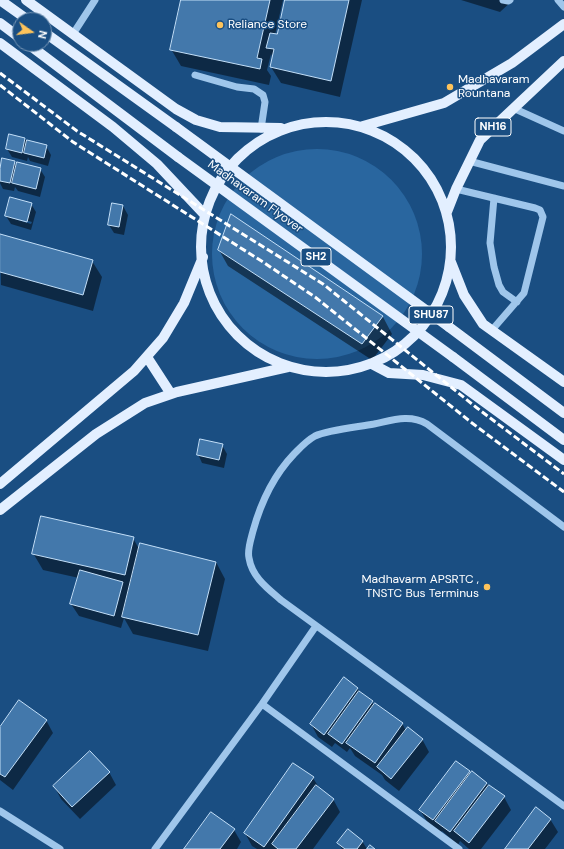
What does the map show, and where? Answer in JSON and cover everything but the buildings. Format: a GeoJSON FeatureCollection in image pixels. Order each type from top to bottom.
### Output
{"type":"FeatureCollection","features":[{"type":"Feature","properties":{"kind":"main road"},"geometry":{"type":"LineString","coordinates":[[0,0],[17,12]]}},
{"type":"Feature","properties":{"kind":"main road"},"geometry":{"type":"LineString","coordinates":[[26,0],[176,110],[196,120],[220,127],[283,128]]}},
{"type":"Feature","properties":{"kind":"main road"},"geometry":{"type":"LineString","coordinates":[[0,23],[12,32]]}},
{"type":"Feature","properties":{"kind":"main road"},"geometry":{"type":"LineString","coordinates":[[363,126],[444,103],[512,63],[564,24]]}},
{"type":"Feature","properties":{"kind":"main road","name":"Madhavaram Flyover"},"geometry":{"type":"LineString","coordinates":[[52,38],[449,327],[564,413]]}},
{"type":"Feature","properties":{"kind":"main road"},"geometry":{"type":"LineString","coordinates":[[0,43],[113,127],[158,164],[205,215]]}},
{"type":"Feature","properties":{"kind":"main road","name":"Madhavaram Flyover"},"geometry":{"type":"LineString","coordinates":[[39,52],[178,157],[453,357],[564,440]]}},
{"type":"Feature","properties":{"kind":"main road","name":"NH16"},"geometry":{"type":"LineString","coordinates":[[447,212],[456,189],[480,140],[564,60]]}},
{"type":"Feature","properties":{"kind":"main road","name":"SHU87"},"geometry":{"type":"LineString","coordinates":[[322,121],[363,126],[400,145],[429,174],[447,212],[451,237],[451,262],[442,295],[425,324],[401,348],[372,364],[330,373],[288,367],[254,351],[227,325],[209,292],[203,256],[205,215],[221,178],[248,148],[283,128],[322,121]]}},
{"type":"Feature","properties":{"kind":"main road","name":"SHU87"},"geometry":{"type":"LineString","coordinates":[[0,484],[134,372],[163,338],[184,303],[203,256]]}},
{"type":"Feature","properties":{"kind":"main road"},"geometry":{"type":"LineString","coordinates":[[451,262],[464,295],[483,324],[564,382]]}},
{"type":"Feature","properties":{"kind":"main road"},"geometry":{"type":"LineString","coordinates":[[147,357],[171,394]]}},
{"type":"Feature","properties":{"kind":"main road"},"geometry":{"type":"LineString","coordinates":[[372,364],[389,373],[423,376],[460,385],[564,460]]}},
{"type":"Feature","properties":{"kind":"main road","name":"SHU87"},"geometry":{"type":"LineString","coordinates":[[0,510],[96,434],[145,403],[171,394],[288,367]]}},
{"type":"Feature","properties":{"kind":"lane"},"geometry":{"type":"LineString","coordinates":[[73,34],[95,0]]}},
{"type":"Feature","properties":{"kind":"lane"},"geometry":{"type":"LineString","coordinates":[[503,0],[510,0]]}},
{"type":"Feature","properties":{"kind":"lane"},"geometry":{"type":"LineString","coordinates":[[558,0],[564,7]]}},
{"type":"Feature","properties":{"kind":"lane"},"geometry":{"type":"LineString","coordinates":[[195,75],[237,87],[254,89],[263,95],[265,102],[261,128]]}},
{"type":"Feature","properties":{"kind":"lane"},"geometry":{"type":"LineString","coordinates":[[514,108],[564,131]]}},
{"type":"Feature","properties":{"kind":"lane"},"geometry":{"type":"LineString","coordinates":[[469,161],[564,186]]}},
{"type":"Feature","properties":{"kind":"lane"},"geometry":{"type":"LineString","coordinates":[[456,189],[535,208],[540,210],[542,217],[524,293],[492,330]]}},
{"type":"Feature","properties":{"kind":"lane"},"geometry":{"type":"LineString","coordinates":[[494,198],[490,243],[494,267],[501,289],[517,302]]}},
{"type":"Feature","properties":{"kind":"lane"},"geometry":{"type":"LineString","coordinates":[[564,527],[420,420],[405,418],[315,436],[303,444],[288,460],[267,490],[258,511],[250,540],[248,556],[251,568],[259,580],[281,600],[564,806]]}},
{"type":"Feature","properties":{"kind":"lane"},"geometry":{"type":"LineString","coordinates":[[155,849],[262,704],[316,626]]}},
{"type":"Feature","properties":{"kind":"lane"},"geometry":{"type":"LineString","coordinates":[[262,704],[459,849]]}},
{"type":"Feature","properties":{"kind":"lane"},"geometry":{"type":"LineString","coordinates":[[0,811],[60,849]]}},
{"type":"Feature","properties":{"kind":"shaded area"},"geometry":{"type":"Polygon","coordinates":[[[307,149],[327,149],[348,153],[367,161],[376,166],[392,179],[405,195],[418,223],[422,244],[422,264],[418,285],[405,313],[392,329],[376,342],[348,355],[327,359],[307,359],[286,355],[267,347],[250,336],[235,321],[224,304],[216,285],[212,264],[212,244],[216,223],[224,204],[235,187],[250,172],[267,161],[286,153],[307,149]]]}},
{"type":"Feature","properties":{"kind":"railway"},"geometry":{"type":"LineString","coordinates":[[0,73],[77,131],[323,284],[477,408],[564,474]]}},
{"type":"Feature","properties":{"kind":"railway"},"geometry":{"type":"LineString","coordinates":[[0,85],[73,142],[263,262],[315,297],[472,423],[564,492]]}},
{"type":"Feature","properties":{"kind":"place","name":"Reliance Store"},"geometry":{"type":"Point","coordinates":[220,25]}},
{"type":"Feature","properties":{"kind":"place","name":"Madhavaram Rountana"},"geometry":{"type":"Point","coordinates":[450,87]}},
{"type":"Feature","properties":{"kind":"place","name":"Madhavarm APSRTC , TNSTC Bus Terminus"},"geometry":{"type":"Point","coordinates":[487,587]}}]}
